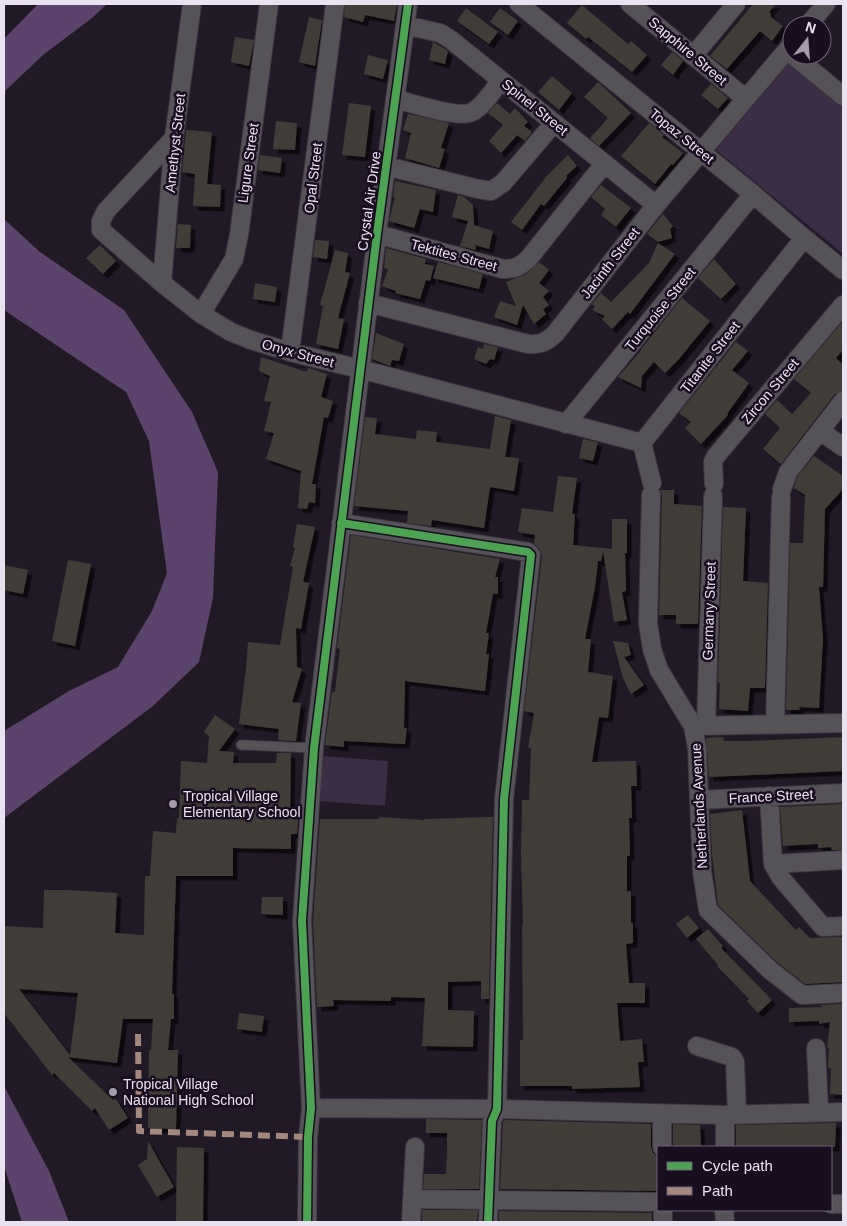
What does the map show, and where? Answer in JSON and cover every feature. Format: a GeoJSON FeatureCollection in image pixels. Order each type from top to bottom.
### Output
{"type":"FeatureCollection","features":[{"type":"Feature","properties":{"kind":"street","name":"Amethyst Street"},"geometry":{"type":"LineString","coordinates":[[162,283],[174,138],[192,4]]}},
{"type":"Feature","properties":{"kind":"street","name":"Ligure Street"},"geometry":{"type":"LineString","coordinates":[[201,314],[234,259],[239,234],[269,4]]}},
{"type":"Feature","properties":{"kind":"street","name":"Opal Street"},"geometry":{"type":"LineString","coordinates":[[290,352],[335,4]]}},
{"type":"Feature","properties":{"kind":"street","name":"Crystal Air Drive"},"geometry":{"type":"LineString","coordinates":[[307,1222],[308,1137],[311,1108],[302,921],[314,748],[368,303],[408,4]]}},
{"type":"Feature","properties":{"kind":"street","name":"Topaz Street"},"geometry":{"type":"LineString","coordinates":[[519,4],[753,194],[843,270]]}},
{"type":"Feature","properties":{"kind":"street","name":"Sapphire Street"},"geometry":{"type":"LineString","coordinates":[[630,4],[745,98]]}},
{"type":"Feature","properties":{"kind":"street"},"geometry":{"type":"LineString","coordinates":[[693,56],[736,4]]}},
{"type":"Feature","properties":{"kind":"street"},"geometry":{"type":"LineString","coordinates":[[817,15],[826,4]]}},
{"type":"Feature","properties":{"kind":"street","name":"Spinel Street"},"geometry":{"type":"LineString","coordinates":[[405,25],[440,33],[450,39],[656,205]]}},
{"type":"Feature","properties":{"kind":"street","name":"Jacinth Street"},"geometry":{"type":"LineString","coordinates":[[368,303],[528,344],[538,345],[548,340],[555,334],[656,205],[745,98],[782,60]]}},
{"type":"Feature","properties":{"kind":"street"},"geometry":{"type":"LineString","coordinates":[[807,65],[843,96]]}},
{"type":"Feature","properties":{"kind":"street"},"geometry":{"type":"LineString","coordinates":[[395,99],[460,115],[472,112],[483,104],[501,80]]}},
{"type":"Feature","properties":{"kind":"street"},"geometry":{"type":"LineString","coordinates":[[386,166],[491,191],[503,183],[554,123]]}},
{"type":"Feature","properties":{"kind":"street","name":"Onyx Street"},"geometry":{"type":"LineString","coordinates":[[174,138],[106,211],[101,221],[101,230],[201,314],[231,332],[290,352],[360,368],[642,443]]}},
{"type":"Feature","properties":{"kind":"street","name":"Tektites Street"},"geometry":{"type":"LineString","coordinates":[[377,234],[502,269],[521,267],[604,164]]}},
{"type":"Feature","properties":{"kind":"street","name":"Turquoise Street"},"geometry":{"type":"LineString","coordinates":[[566,424],[753,194]]}},
{"type":"Feature","properties":{"kind":"street","name":"Titanite Street"},"geometry":{"type":"LineString","coordinates":[[642,443],[804,238]]}},
{"type":"Feature","properties":{"kind":"street","name":"Zircon Street"},"geometry":{"type":"LineString","coordinates":[[713,490],[713,462],[716,456],[843,304]]}},
{"type":"Feature","properties":{"kind":"street"},"geometry":{"type":"LineString","coordinates":[[775,724],[781,493],[788,472],[843,400]]}},
{"type":"Feature","properties":{"kind":"street"},"geometry":{"type":"LineString","coordinates":[[820,431],[843,447]]}},
{"type":"Feature","properties":{"kind":"street","name":"Netherlands Avenue"},"geometry":{"type":"LineString","coordinates":[[642,443],[651,489],[648,623],[652,649],[659,670],[699,726],[697,748],[702,872],[708,910],[770,970],[802,995],[843,993]]}},
{"type":"Feature","properties":{"kind":"street","name":"Germany Street"},"geometry":{"type":"LineString","coordinates":[[699,726],[713,490]]}},
{"type":"Feature","properties":{"kind":"street"},"geometry":{"type":"LineString","coordinates":[[341,523],[528,552],[531,555],[504,799],[497,1109],[492,1120],[488,1222]]}},
{"type":"Feature","properties":{"kind":"street"},"geometry":{"type":"LineString","coordinates":[[699,726],[843,723]]}},
{"type":"Feature","properties":{"kind":"street","name":"France Street"},"geometry":{"type":"LineString","coordinates":[[699,800],[843,793]]}},
{"type":"Feature","properties":{"kind":"street"},"geometry":{"type":"LineString","coordinates":[[770,796],[773,864],[781,878],[824,927],[843,926]]}},
{"type":"Feature","properties":{"kind":"street"},"geometry":{"type":"LineString","coordinates":[[773,864],[843,860]]}},
{"type":"Feature","properties":{"kind":"street"},"geometry":{"type":"LineString","coordinates":[[697,1046],[732,1057],[735,1062],[731,1115],[724,1146]]}},
{"type":"Feature","properties":{"kind":"street"},"geometry":{"type":"LineString","coordinates":[[816,1048],[818,1112]]}},
{"type":"Feature","properties":{"kind":"street"},"geometry":{"type":"LineString","coordinates":[[311,1108],[497,1109],[731,1115],[843,1112]]}},
{"type":"Feature","properties":{"kind":"street"},"geometry":{"type":"LineString","coordinates":[[662,1114],[662,1146]]}},
{"type":"Feature","properties":{"kind":"street"},"geometry":{"type":"LineString","coordinates":[[412,1222],[415,1146]]}},
{"type":"Feature","properties":{"kind":"street"},"geometry":{"type":"LineString","coordinates":[[412,1199],[657,1202]]}},
{"type":"Feature","properties":{"kind":"lane"},"geometry":{"type":"LineString","coordinates":[[241,745],[314,748]]}},
{"type":"Feature","properties":{"kind":"shaded area"},"geometry":{"type":"Polygon","coordinates":[[[38,4],[107,4],[92,18],[43,55],[6,90],[4,97],[4,39],[38,4]]]}},
{"type":"Feature","properties":{"kind":"shaded area"},"geometry":{"type":"Polygon","coordinates":[[[787,65],[791,65],[843,107],[843,254],[716,150],[787,65]]]}},
{"type":"Feature","properties":{"kind":"shaded area"},"geometry":{"type":"Polygon","coordinates":[[[4,219],[40,252],[124,310],[192,412],[218,472],[213,598],[199,662],[153,706],[4,818],[4,731],[69,691],[118,667],[152,611],[167,573],[149,441],[126,392],[4,310],[4,219]]]}},
{"type":"Feature","properties":{"kind":"shaded area"},"geometry":{"type":"Polygon","coordinates":[[[322,756],[388,761],[385,806],[319,801],[322,756]]]}},
{"type":"Feature","properties":{"kind":"shaded area"},"geometry":{"type":"Polygon","coordinates":[[[4,1086],[49,1171],[69,1222],[22,1222],[4,1166],[4,1086]]]}},
{"type":"Feature","properties":{"kind":"building"},"geometry":{"type":"Polygon","coordinates":[[[345,4],[397,4],[394,21],[365,15],[363,22],[344,17],[345,4]]]}},
{"type":"Feature","properties":{"kind":"building"},"geometry":{"type":"Polygon","coordinates":[[[753,4],[776,4],[769,12],[770,16],[782,25],[782,27],[772,41],[760,31],[727,69],[710,56],[753,4]]]}},
{"type":"Feature","properties":{"kind":"building"},"geometry":{"type":"Polygon","coordinates":[[[582,5],[628,44],[631,41],[647,55],[632,72],[567,23],[582,5]]]}},
{"type":"Feature","properties":{"kind":"building"},"geometry":{"type":"Polygon","coordinates":[[[466,8],[498,32],[489,44],[457,21],[466,8]]]}},
{"type":"Feature","properties":{"kind":"building"},"geometry":{"type":"Polygon","coordinates":[[[500,8],[518,21],[508,35],[490,22],[500,8]]]}},
{"type":"Feature","properties":{"kind":"building"},"geometry":{"type":"Polygon","coordinates":[[[309,17],[322,20],[315,66],[299,62],[309,17]]]}},
{"type":"Feature","properties":{"kind":"building"},"geometry":{"type":"Polygon","coordinates":[[[235,37],[254,40],[249,66],[231,62],[235,37]]]}},
{"type":"Feature","properties":{"kind":"building"},"geometry":{"type":"Polygon","coordinates":[[[433,42],[448,51],[445,64],[429,60],[433,42]]]}},
{"type":"Feature","properties":{"kind":"building"},"geometry":{"type":"Polygon","coordinates":[[[672,52],[683,61],[673,75],[661,65],[672,52]]]}},
{"type":"Feature","properties":{"kind":"building"},"geometry":{"type":"Polygon","coordinates":[[[368,55],[388,60],[383,79],[364,74],[368,55]]]}},
{"type":"Feature","properties":{"kind":"building"},"geometry":{"type":"Polygon","coordinates":[[[552,76],[572,93],[559,110],[538,92],[552,76]]]}},
{"type":"Feature","properties":{"kind":"building"},"geometry":{"type":"Polygon","coordinates":[[[598,82],[631,113],[599,146],[590,138],[608,118],[584,97],[598,82]]]}},
{"type":"Feature","properties":{"kind":"building"},"geometry":{"type":"Polygon","coordinates":[[[711,84],[728,98],[718,109],[701,95],[711,84]]]}},
{"type":"Feature","properties":{"kind":"building"},"geometry":{"type":"Polygon","coordinates":[[[349,103],[371,106],[365,157],[342,155],[349,103]]]}},
{"type":"Feature","properties":{"kind":"building"},"geometry":{"type":"Polygon","coordinates":[[[497,103],[510,114],[515,108],[528,122],[524,126],[532,132],[525,141],[517,135],[501,153],[489,141],[503,125],[488,113],[497,103]]]}},
{"type":"Feature","properties":{"kind":"building"},"geometry":{"type":"Polygon","coordinates":[[[408,114],[449,123],[441,148],[445,149],[439,168],[405,158],[411,133],[403,130],[408,114]]]}},
{"type":"Feature","properties":{"kind":"building"},"geometry":{"type":"Polygon","coordinates":[[[276,121],[297,123],[295,150],[273,149],[276,121]]]}},
{"type":"Feature","properties":{"kind":"building"},"geometry":{"type":"Polygon","coordinates":[[[649,123],[664,135],[662,137],[683,153],[673,165],[671,164],[655,184],[621,156],[649,123]]]}},
{"type":"Feature","properties":{"kind":"building"},"geometry":{"type":"Polygon","coordinates":[[[186,130],[212,132],[207,184],[221,185],[220,207],[193,206],[195,174],[182,172],[186,130]]]}},
{"type":"Feature","properties":{"kind":"building"},"geometry":{"type":"Polygon","coordinates":[[[260,155],[282,158],[280,173],[258,170],[260,155]]]}},
{"type":"Feature","properties":{"kind":"building"},"geometry":{"type":"Polygon","coordinates":[[[568,155],[577,166],[566,176],[567,178],[544,206],[541,204],[522,230],[511,222],[546,177],[568,155]]]}},
{"type":"Feature","properties":{"kind":"building"},"geometry":{"type":"Polygon","coordinates":[[[395,181],[436,190],[433,212],[420,209],[414,228],[389,221],[395,198],[393,197],[395,181]]]}},
{"type":"Feature","properties":{"kind":"building"},"geometry":{"type":"Polygon","coordinates":[[[601,185],[631,208],[616,227],[601,215],[605,209],[591,197],[601,185]]]}},
{"type":"Feature","properties":{"kind":"building"},"geometry":{"type":"Polygon","coordinates":[[[458,195],[464,197],[473,205],[474,225],[493,231],[489,249],[475,245],[476,250],[460,246],[468,221],[452,217],[458,195]]]}},
{"type":"Feature","properties":{"kind":"building"},"geometry":{"type":"Polygon","coordinates":[[[663,214],[673,226],[670,229],[672,238],[658,242],[647,234],[663,214]]]}},
{"type":"Feature","properties":{"kind":"building"},"geometry":{"type":"Polygon","coordinates":[[[178,224],[191,225],[190,248],[176,248],[178,224]]]}},
{"type":"Feature","properties":{"kind":"building"},"geometry":{"type":"Polygon","coordinates":[[[315,240],[329,241],[327,259],[313,257],[315,240]]]}},
{"type":"Feature","properties":{"kind":"building"},"geometry":{"type":"Polygon","coordinates":[[[658,243],[675,254],[630,314],[628,312],[612,329],[602,319],[605,316],[592,310],[595,307],[592,304],[601,293],[611,302],[649,263],[658,243]]]}},
{"type":"Feature","properties":{"kind":"building"},"geometry":{"type":"Polygon","coordinates":[[[100,245],[116,261],[103,274],[86,258],[100,245]]]}},
{"type":"Feature","properties":{"kind":"building"},"geometry":{"type":"Polygon","coordinates":[[[386,248],[426,259],[425,264],[434,266],[430,281],[426,280],[420,299],[395,293],[396,291],[382,286],[388,269],[384,268],[386,248]]]}},
{"type":"Feature","properties":{"kind":"building"},"geometry":{"type":"Polygon","coordinates":[[[335,250],[348,253],[345,272],[350,273],[338,318],[344,319],[338,349],[316,344],[323,306],[320,305],[335,250]]]}},
{"type":"Feature","properties":{"kind":"building"},"geometry":{"type":"Polygon","coordinates":[[[714,259],[736,284],[721,299],[698,278],[714,259]]]}},
{"type":"Feature","properties":{"kind":"building"},"geometry":{"type":"Polygon","coordinates":[[[438,262],[483,274],[479,289],[433,278],[438,262]]]}},
{"type":"Feature","properties":{"kind":"building"},"geometry":{"type":"Polygon","coordinates":[[[539,262],[549,270],[539,283],[549,291],[543,297],[549,305],[543,309],[546,314],[534,324],[523,305],[517,325],[494,317],[500,301],[516,306],[506,282],[526,274],[539,262]]]}},
{"type":"Feature","properties":{"kind":"building"},"geometry":{"type":"Polygon","coordinates":[[[255,283],[277,287],[275,302],[253,299],[255,283]]]}},
{"type":"Feature","properties":{"kind":"building"},"geometry":{"type":"Polygon","coordinates":[[[682,298],[710,321],[665,373],[654,362],[642,376],[641,388],[618,377],[640,352],[682,298]]]}},
{"type":"Feature","properties":{"kind":"building"},"geometry":{"type":"Polygon","coordinates":[[[843,321],[843,350],[836,358],[843,365],[843,391],[835,394],[781,464],[763,449],[780,428],[765,414],[777,400],[792,414],[811,393],[794,379],[843,321]]]}},
{"type":"Feature","properties":{"kind":"building"},"geometry":{"type":"Polygon","coordinates":[[[376,333],[404,344],[399,361],[392,360],[390,366],[372,359],[376,333]]]}},
{"type":"Feature","properties":{"kind":"building"},"geometry":{"type":"Polygon","coordinates":[[[736,342],[748,351],[732,370],[749,383],[728,415],[701,444],[685,428],[691,422],[679,413],[736,342]]]}},
{"type":"Feature","properties":{"kind":"building"},"geometry":{"type":"Polygon","coordinates":[[[484,344],[498,347],[494,360],[490,359],[486,364],[474,359],[478,347],[483,349],[484,344]]]}},
{"type":"Feature","properties":{"kind":"building"},"geometry":{"type":"Polygon","coordinates":[[[261,357],[307,372],[308,368],[327,374],[321,397],[333,401],[328,418],[324,417],[312,484],[316,484],[315,503],[309,502],[307,509],[298,508],[301,471],[266,459],[274,433],[264,431],[271,402],[264,401],[270,376],[259,371],[261,357]]]}},
{"type":"Feature","properties":{"kind":"building"},"geometry":{"type":"Polygon","coordinates":[[[495,416],[511,420],[505,457],[519,458],[514,491],[490,487],[484,528],[432,520],[431,526],[407,523],[408,511],[354,506],[365,417],[377,418],[375,434],[416,439],[417,430],[437,432],[436,442],[490,449],[495,416]]]}},
{"type":"Feature","properties":{"kind":"building"},"geometry":{"type":"Polygon","coordinates":[[[583,439],[598,442],[593,461],[579,458],[583,439]]]}},
{"type":"Feature","properties":{"kind":"building"},"geometry":{"type":"Polygon","coordinates":[[[814,456],[843,476],[843,489],[825,509],[823,587],[819,587],[823,639],[819,708],[799,707],[800,710],[786,710],[790,543],[803,543],[805,495],[794,488],[797,477],[814,456]]]}},
{"type":"Feature","properties":{"kind":"building"},"geometry":{"type":"Polygon","coordinates":[[[558,476],[577,478],[572,514],[575,514],[573,545],[612,549],[612,519],[627,519],[627,553],[625,553],[626,591],[622,592],[627,620],[614,622],[603,551],[601,561],[598,561],[585,639],[591,639],[588,672],[613,676],[608,718],[599,717],[592,762],[636,761],[637,786],[631,786],[632,818],[629,818],[630,856],[627,856],[627,891],[631,891],[633,943],[626,944],[629,983],[645,983],[645,1003],[617,1003],[620,1041],[642,1039],[644,1062],[638,1062],[640,1087],[572,1089],[572,1086],[520,1086],[520,1040],[523,1040],[522,800],[529,800],[531,748],[528,748],[534,713],[524,711],[542,556],[539,548],[534,544],[535,535],[518,532],[522,508],[553,512],[558,476]]]}},
{"type":"Feature","properties":{"kind":"building"},"geometry":{"type":"Polygon","coordinates":[[[660,490],[674,490],[674,504],[702,506],[698,624],[676,624],[676,615],[659,615],[662,495],[660,490]]]}},
{"type":"Feature","properties":{"kind":"building"},"geometry":{"type":"Polygon","coordinates":[[[723,507],[746,508],[743,581],[768,583],[765,688],[750,688],[748,711],[719,709],[720,683],[718,683],[723,507]]]}},
{"type":"Feature","properties":{"kind":"building"},"geometry":{"type":"Polygon","coordinates":[[[297,524],[315,527],[303,582],[309,583],[301,629],[296,628],[297,667],[302,669],[292,702],[301,703],[296,741],[278,740],[279,729],[239,724],[248,642],[280,645],[293,567],[290,566],[295,548],[293,547],[297,524]]]}},
{"type":"Feature","properties":{"kind":"building"},"geometry":{"type":"Polygon","coordinates":[[[351,535],[500,559],[495,577],[498,577],[498,594],[493,594],[486,633],[489,633],[486,654],[489,654],[485,691],[405,681],[404,728],[407,728],[405,744],[344,741],[344,747],[325,745],[332,692],[335,692],[340,649],[337,648],[351,535]]]}},
{"type":"Feature","properties":{"kind":"building"},"geometry":{"type":"Polygon","coordinates":[[[68,560],[91,564],[75,646],[52,641],[68,560]]]}},
{"type":"Feature","properties":{"kind":"building"},"geometry":{"type":"Polygon","coordinates":[[[4,565],[28,570],[23,594],[4,590],[4,565]]]}},
{"type":"Feature","properties":{"kind":"building"},"geometry":{"type":"Polygon","coordinates":[[[613,641],[628,643],[631,655],[624,657],[644,685],[631,694],[623,678],[613,641]]]}},
{"type":"Feature","properties":{"kind":"building"},"geometry":{"type":"Polygon","coordinates":[[[215,715],[235,729],[219,751],[234,752],[233,763],[276,763],[277,753],[291,753],[290,819],[298,819],[297,834],[291,834],[291,849],[233,848],[233,876],[176,876],[172,994],[174,994],[174,1019],[171,1019],[168,1050],[178,1050],[176,1129],[148,1128],[149,1050],[151,1050],[153,1019],[123,1019],[117,1063],[68,1057],[113,1100],[116,1099],[128,1118],[109,1130],[95,1108],[92,1111],[54,1073],[52,1075],[4,1013],[4,926],[43,928],[44,890],[117,893],[115,933],[144,935],[145,876],[150,876],[153,831],[176,833],[177,818],[179,818],[181,761],[207,763],[209,736],[204,732],[215,715]],[[19,989],[70,1055],[78,993],[19,989]]]}},
{"type":"Feature","properties":{"kind":"building"},"geometry":{"type":"Polygon","coordinates":[[[723,737],[724,741],[750,741],[843,737],[843,771],[709,777],[706,738],[723,737]]]}},
{"type":"Feature","properties":{"kind":"building"},"geometry":{"type":"Polygon","coordinates":[[[843,804],[843,850],[832,850],[831,847],[818,848],[818,844],[783,846],[780,807],[843,804]]]}},
{"type":"Feature","properties":{"kind":"building"},"geometry":{"type":"Polygon","coordinates":[[[742,810],[750,881],[796,930],[799,927],[810,938],[843,937],[843,982],[805,984],[777,962],[718,905],[712,854],[710,814],[742,810]]]}},
{"type":"Feature","properties":{"kind":"building"},"geometry":{"type":"Polygon","coordinates":[[[379,817],[424,820],[493,817],[489,999],[481,999],[481,981],[448,982],[448,1010],[474,1011],[473,1047],[422,1046],[425,998],[391,997],[391,1001],[333,1000],[334,1006],[317,1007],[313,921],[320,819],[379,819],[379,817]]]}},
{"type":"Feature","properties":{"kind":"building"},"geometry":{"type":"Polygon","coordinates":[[[262,897],[283,897],[283,915],[261,914],[262,897]]]}},
{"type":"Feature","properties":{"kind":"building"},"geometry":{"type":"Polygon","coordinates":[[[688,915],[699,928],[687,938],[676,924],[688,915]]]}},
{"type":"Feature","properties":{"kind":"building"},"geometry":{"type":"Polygon","coordinates":[[[708,929],[723,946],[721,948],[772,1000],[758,1013],[747,1001],[749,999],[717,966],[696,939],[708,929]]]}},
{"type":"Feature","properties":{"kind":"building"},"geometry":{"type":"Polygon","coordinates":[[[843,1004],[843,1095],[830,1094],[831,1068],[828,1068],[829,1048],[827,1048],[830,1022],[819,1024],[819,1021],[789,1022],[789,1008],[823,1007],[820,1005],[843,1004]]]}},
{"type":"Feature","properties":{"kind":"building"},"geometry":{"type":"Polygon","coordinates":[[[239,1013],[264,1016],[262,1032],[237,1029],[239,1013]]]}},
{"type":"Feature","properties":{"kind":"building"},"geometry":{"type":"Polygon","coordinates":[[[426,1119],[482,1120],[479,1189],[423,1189],[424,1174],[446,1174],[447,1153],[447,1133],[426,1133],[426,1119]]]}},
{"type":"Feature","properties":{"kind":"building"},"geometry":{"type":"Polygon","coordinates":[[[504,1120],[651,1124],[651,1147],[653,1153],[657,1156],[657,1191],[500,1189],[504,1120]]]}},
{"type":"Feature","properties":{"kind":"building"},"geometry":{"type":"Polygon","coordinates":[[[836,1123],[835,1147],[736,1146],[736,1125],[836,1123]]]}},
{"type":"Feature","properties":{"kind":"building"},"geometry":{"type":"Polygon","coordinates":[[[673,1124],[700,1125],[701,1146],[673,1146],[673,1124]]]}},
{"type":"Feature","properties":{"kind":"building"},"geometry":{"type":"Polygon","coordinates":[[[148,1141],[174,1187],[157,1197],[138,1165],[147,1159],[148,1141]]]}},
{"type":"Feature","properties":{"kind":"building"},"geometry":{"type":"Polygon","coordinates":[[[177,1147],[204,1148],[203,1222],[176,1222],[177,1147]]]}},
{"type":"Feature","properties":{"kind":"building"},"geometry":{"type":"Polygon","coordinates":[[[422,1210],[478,1210],[477,1222],[422,1222],[422,1210]]]}},
{"type":"Feature","properties":{"kind":"building"},"geometry":{"type":"Polygon","coordinates":[[[499,1211],[652,1213],[652,1222],[499,1222],[499,1211]]]}},
{"type":"Feature","properties":{"kind":"marked path"},"geometry":{"type":"LineString","coordinates":[[138,1034],[139,1131],[308,1137]]}},
{"type":"Feature","properties":{"kind":"cycle path"},"geometry":{"type":"LineString","coordinates":[[307,1222],[308,1137],[311,1108],[302,921],[314,748],[377,234],[408,4]]}},
{"type":"Feature","properties":{"kind":"cycle path"},"geometry":{"type":"LineString","coordinates":[[341,523],[528,552],[531,555],[504,799],[497,1109],[492,1121],[488,1222]]}},
{"type":"Feature","properties":{"kind":"place","name":"Tropical Village Elementary School"},"geometry":{"type":"Point","coordinates":[173,804]}},
{"type":"Feature","properties":{"kind":"place","name":"Tropical Village National High School"},"geometry":{"type":"Point","coordinates":[113,1092]}}]}
